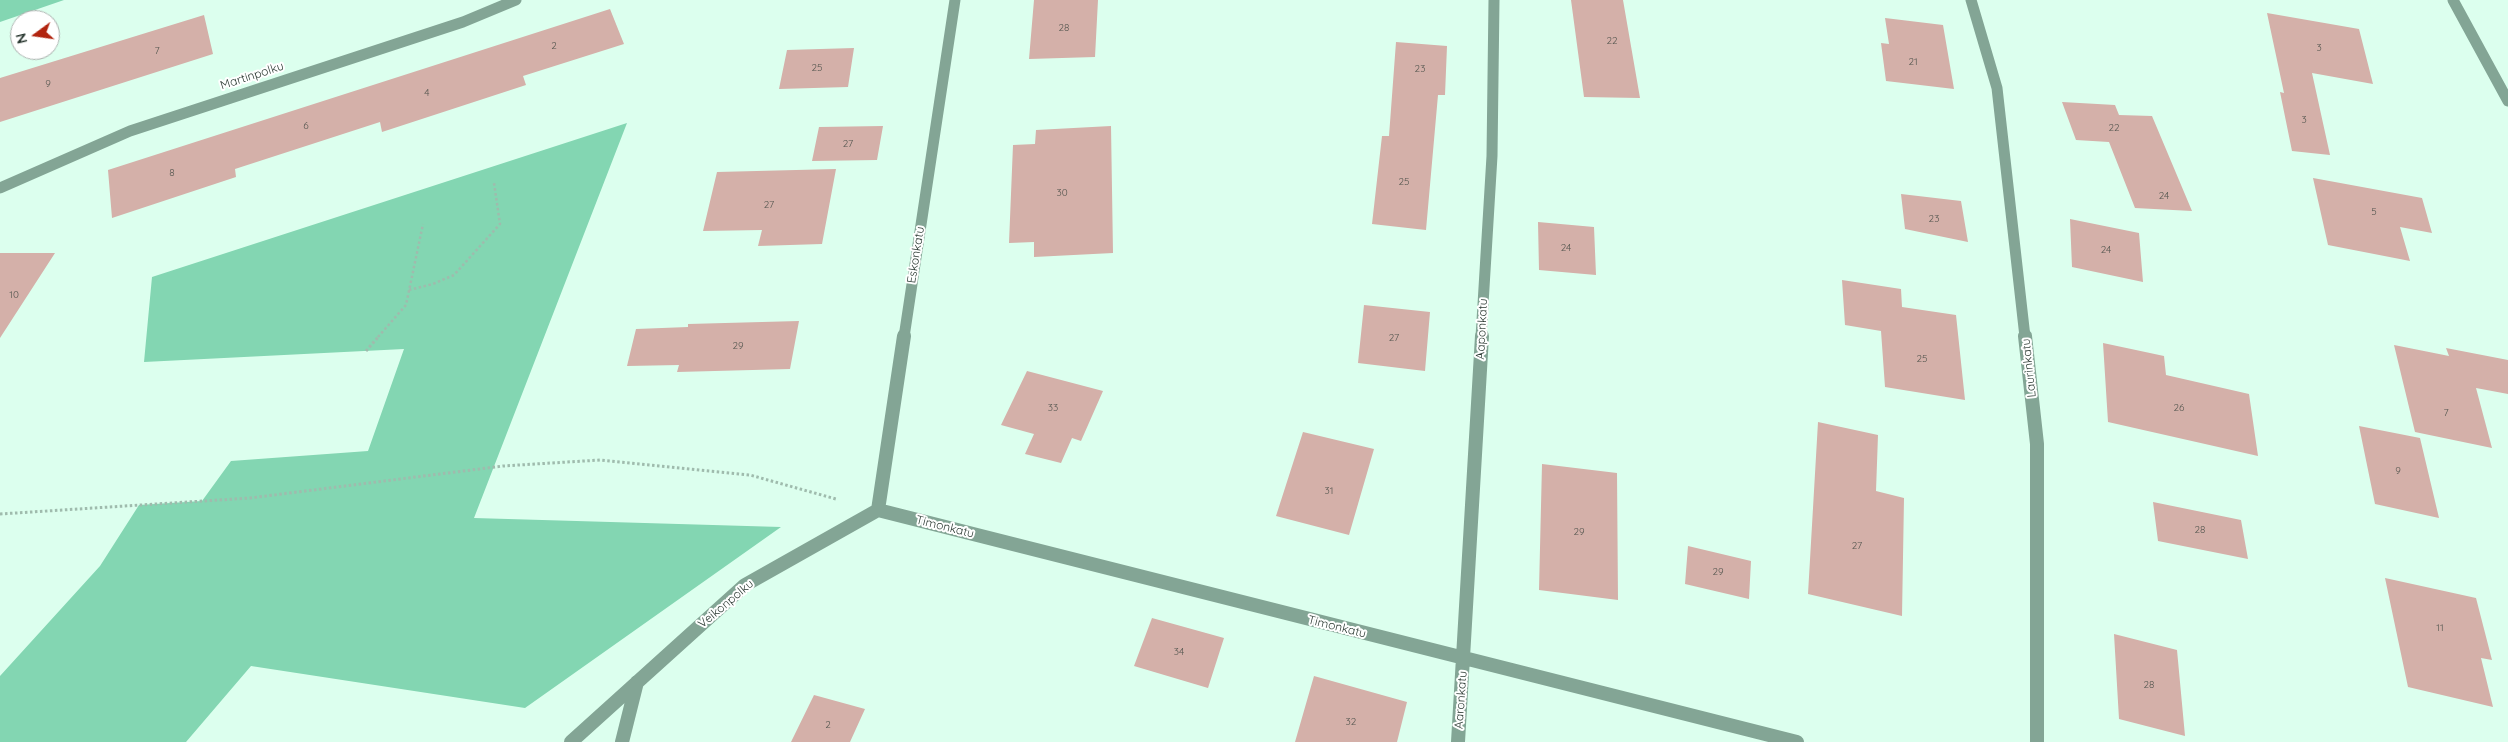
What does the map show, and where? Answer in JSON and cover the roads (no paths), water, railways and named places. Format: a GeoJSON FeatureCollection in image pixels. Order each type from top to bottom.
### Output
{"type":"FeatureCollection","features":[{"type":"Feature","properties":{"kind":"street","name":"Martinpolku"},"geometry":{"type":"LineString","coordinates":[[0,188],[130,131],[463,22],[516,0]]}},
{"type":"Feature","properties":{"kind":"street","name":"Eskonkatu"},"geometry":{"type":"LineString","coordinates":[[878,510],[955,0]]}},
{"type":"Feature","properties":{"kind":"street","name":"Aaponkatu"},"geometry":{"type":"LineString","coordinates":[[1464,659],[1492,156],[1494,0]]}},
{"type":"Feature","properties":{"kind":"street","name":"Laurinkatu"},"geometry":{"type":"LineString","coordinates":[[1971,0],[1997,88],[2037,444],[2037,742]]}},
{"type":"Feature","properties":{"kind":"street"},"geometry":{"type":"LineString","coordinates":[[2453,0],[2508,101]]}},
{"type":"Feature","properties":{"kind":"street","name":"Timonkatu"},"geometry":{"type":"LineString","coordinates":[[878,510],[1797,742]]}},
{"type":"Feature","properties":{"kind":"street","name":"Veikonpolku"},"geometry":{"type":"LineString","coordinates":[[570,742],[745,586],[878,510]]}},
{"type":"Feature","properties":{"kind":"street","name":"Aaronkatu"},"geometry":{"type":"LineString","coordinates":[[1458,742],[1464,659]]}},
{"type":"Feature","properties":{"kind":"street"},"geometry":{"type":"LineString","coordinates":[[622,742],[637,682]]}}]}
